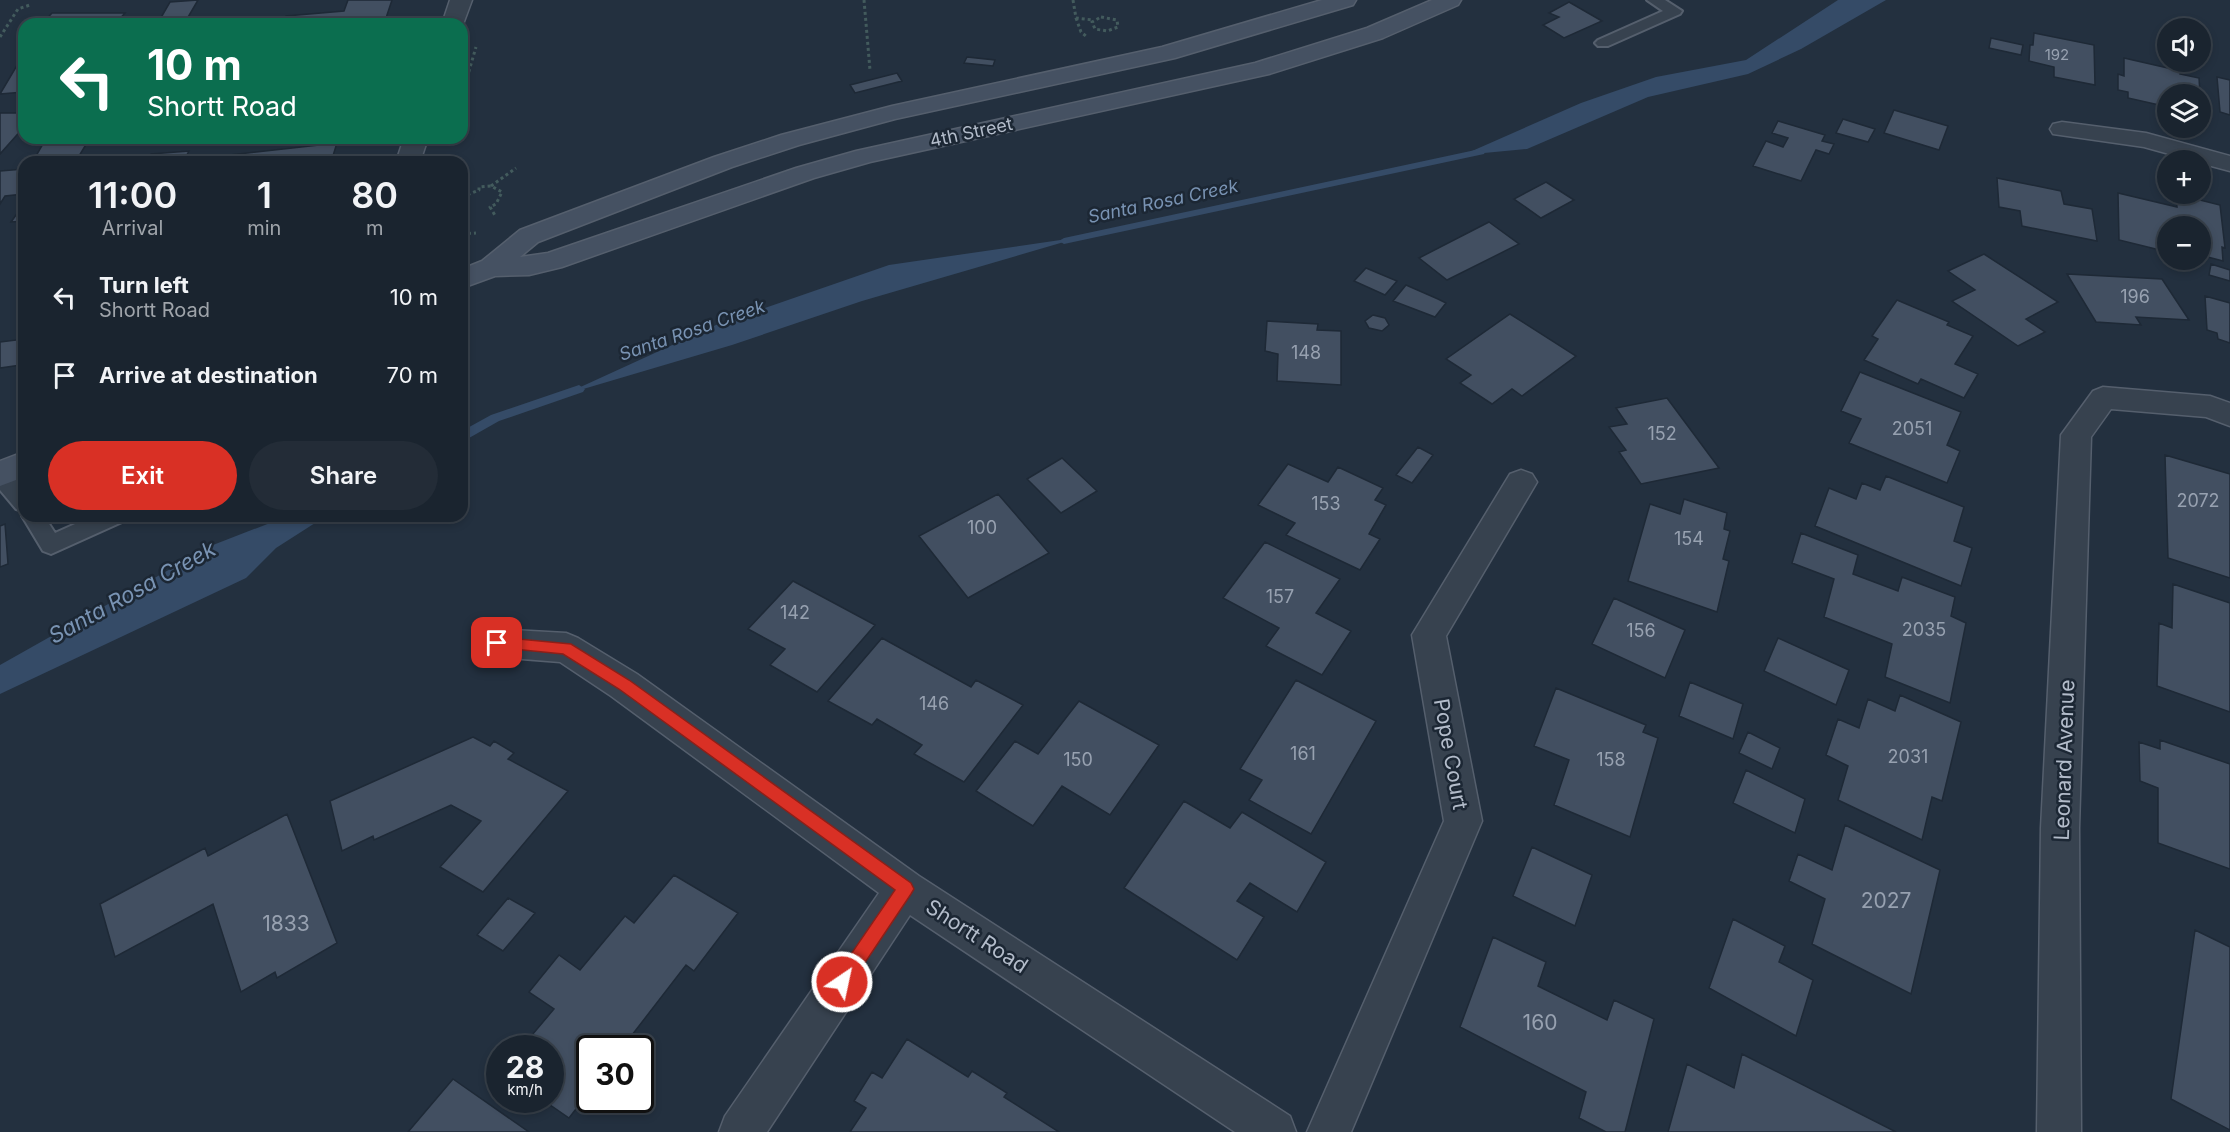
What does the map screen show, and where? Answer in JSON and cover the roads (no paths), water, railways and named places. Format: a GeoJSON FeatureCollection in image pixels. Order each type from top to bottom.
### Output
{"type":"FeatureCollection","features":[{"type":"Feature","properties":{"kind":"main road","name":"4th Street"},"geometry":{"type":"LineString","coordinates":[[468,277],[492,267],[529,236],[723,162],[790,140],[892,112],[1167,53],[1345,0]]}},
{"type":"Feature","properties":{"kind":"main road","name":"4th Street"},"geometry":{"type":"LineString","coordinates":[[492,267],[530,266],[553,261],[805,173],[865,156],[1261,69],[1365,37],[1450,0]]}},
{"type":"Feature","properties":{"kind":"main road"},"geometry":{"type":"LineString","coordinates":[[0,475],[18,467]]}},
{"type":"Feature","properties":{"kind":"street"},"geometry":{"type":"LineString","coordinates":[[455,18],[461,0]]}},
{"type":"Feature","properties":{"kind":"street"},"geometry":{"type":"LineString","coordinates":[[2062,129],[2145,140],[2230,164]]}},
{"type":"Feature","properties":{"kind":"street","name":"Leonard Avenue"},"geometry":{"type":"LineString","coordinates":[[2060,1132],[2060,828],[2076,435],[2103,398],[2210,407],[2230,415]]}},
{"type":"Feature","properties":{"kind":"street","name":"Pope Court"},"geometry":{"type":"LineString","coordinates":[[1329,1132],[1463,821],[1430,635],[1521,482]]}},
{"type":"Feature","properties":{"kind":"street","name":"Shortt Road"},"geometry":{"type":"LineString","coordinates":[[497,643],[566,648],[624,685],[905,889],[1274,1132]]}},
{"type":"Feature","properties":{"kind":"street"},"geometry":{"type":"LineString","coordinates":[[741,1132],[905,889]]}},
{"type":"Feature","properties":{"kind":"lane"},"geometry":{"type":"LineString","coordinates":[[1603,43],[1675,11],[1654,0]]}},
{"type":"Feature","properties":{"kind":"lane"},"geometry":{"type":"LineString","coordinates":[[0,475],[18,496]]}},
{"type":"Feature","properties":{"kind":"lane"},"geometry":{"type":"LineString","coordinates":[[37,522],[51,545],[101,522]]}},
{"type":"Feature","properties":{"kind":"water"},"geometry":{"type":"Polygon","coordinates":[[[1838,0],[1886,0],[1801,49],[1748,74],[1648,97],[1527,149],[1463,155],[1581,103],[1656,77],[1746,60],[1838,0]]]}},
{"type":"Feature","properties":{"kind":"water"},"geometry":{"type":"Polygon","coordinates":[[[1081,237],[862,301],[732,345],[563,395],[716,325],[889,265],[1081,237]]]}},
{"type":"Feature","properties":{"kind":"water"},"geometry":{"type":"Polygon","coordinates":[[[272,522],[317,522],[276,548],[246,578],[0,694],[0,665],[213,545],[272,522]]]}},
{"type":"Feature","properties":{"kind":"waterway","name":"Santa Rosa Creek"},"geometry":{"type":"LineString","coordinates":[[1064,241],[1480,152]]}},
{"type":"Feature","properties":{"kind":"waterway","name":"Santa Rosa Creek"},"geometry":{"type":"LineString","coordinates":[[468,434],[495,418],[579,389]]}}]}
